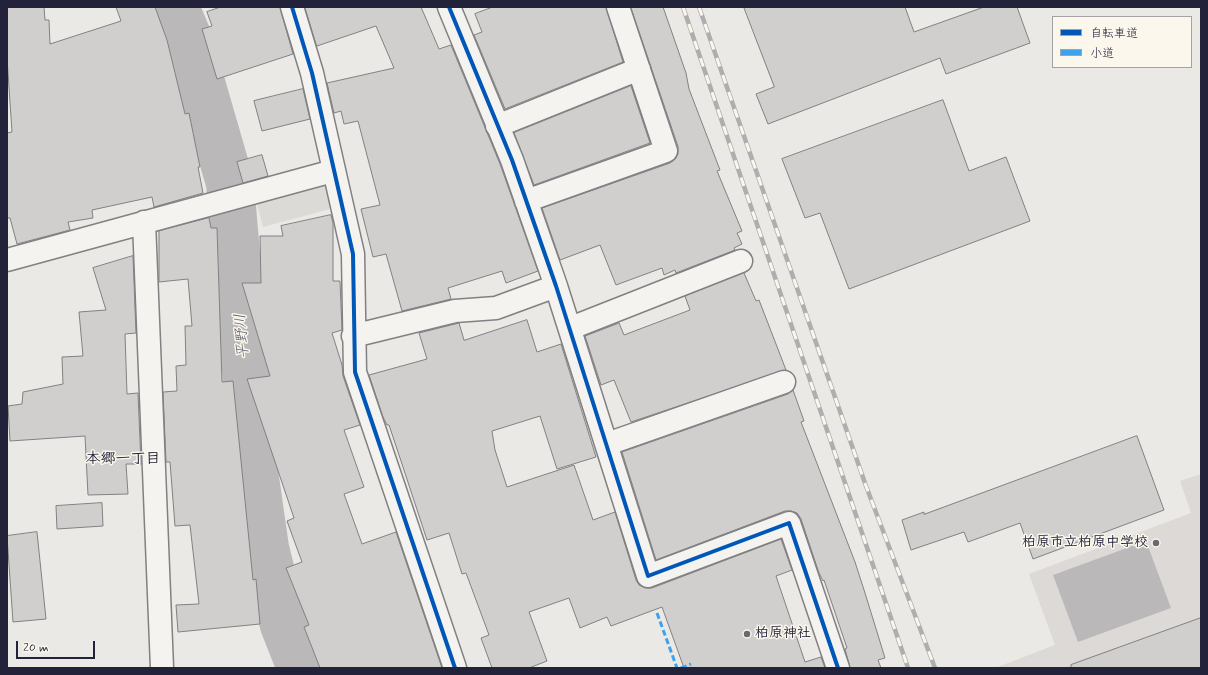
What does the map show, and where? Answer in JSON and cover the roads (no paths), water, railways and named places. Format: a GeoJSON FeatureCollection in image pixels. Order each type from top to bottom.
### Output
{"type":"FeatureCollection","features":[{"type":"Feature","properties":{"kind":"street"},"geometry":{"type":"LineString","coordinates":[[292,7],[312,73],[333,172],[353,254],[353,336],[355,372],[455,668]]}},
{"type":"Feature","properties":{"kind":"street"},"geometry":{"type":"LineString","coordinates":[[449,7],[512,160],[571,328],[648,576],[789,523],[838,668]]}},
{"type":"Feature","properties":{"kind":"street"},"geometry":{"type":"LineString","coordinates":[[526,201],[666,151],[618,7]]}},
{"type":"Feature","properties":{"kind":"street"},"geometry":{"type":"LineString","coordinates":[[497,126],[639,69]]}},
{"type":"Feature","properties":{"kind":"street"},"geometry":{"type":"LineString","coordinates":[[7,260],[333,172]]}},
{"type":"Feature","properties":{"kind":"street"},"geometry":{"type":"LineString","coordinates":[[144,222],[162,668]]}},
{"type":"Feature","properties":{"kind":"street"},"geometry":{"type":"LineString","coordinates":[[571,328],[741,261]]}},
{"type":"Feature","properties":{"kind":"street"},"geometry":{"type":"LineString","coordinates":[[353,336],[455,311],[496,308],[556,286]]}},
{"type":"Feature","properties":{"kind":"street"},"geometry":{"type":"LineString","coordinates":[[607,444],[784,382]]}},
{"type":"Feature","properties":{"kind":"waterway","name":"平野川"},"geometry":{"type":"LineString","coordinates":[[175,7],[188,38],[230,183],[255,478],[265,548],[284,625],[301,668]]}},
{"type":"Feature","properties":{"kind":"railway"},"geometry":{"type":"LineString","coordinates":[[683,7],[908,668]]}},
{"type":"Feature","properties":{"kind":"railway"},"geometry":{"type":"LineString","coordinates":[[699,7],[866,486],[935,668]]}},
{"type":"Feature","properties":{"kind":"place","name":"柏原市立柏原中学校"},"geometry":{"type":"Point","coordinates":[1156,543]}},
{"type":"Feature","properties":{"kind":"place","name":"柏原神社"},"geometry":{"type":"Point","coordinates":[747,634]}},
{"type":"Feature","properties":{"kind":"district","name":"本郷一丁目"},"geometry":{"type":"Point","coordinates":[123,460]}}]}
